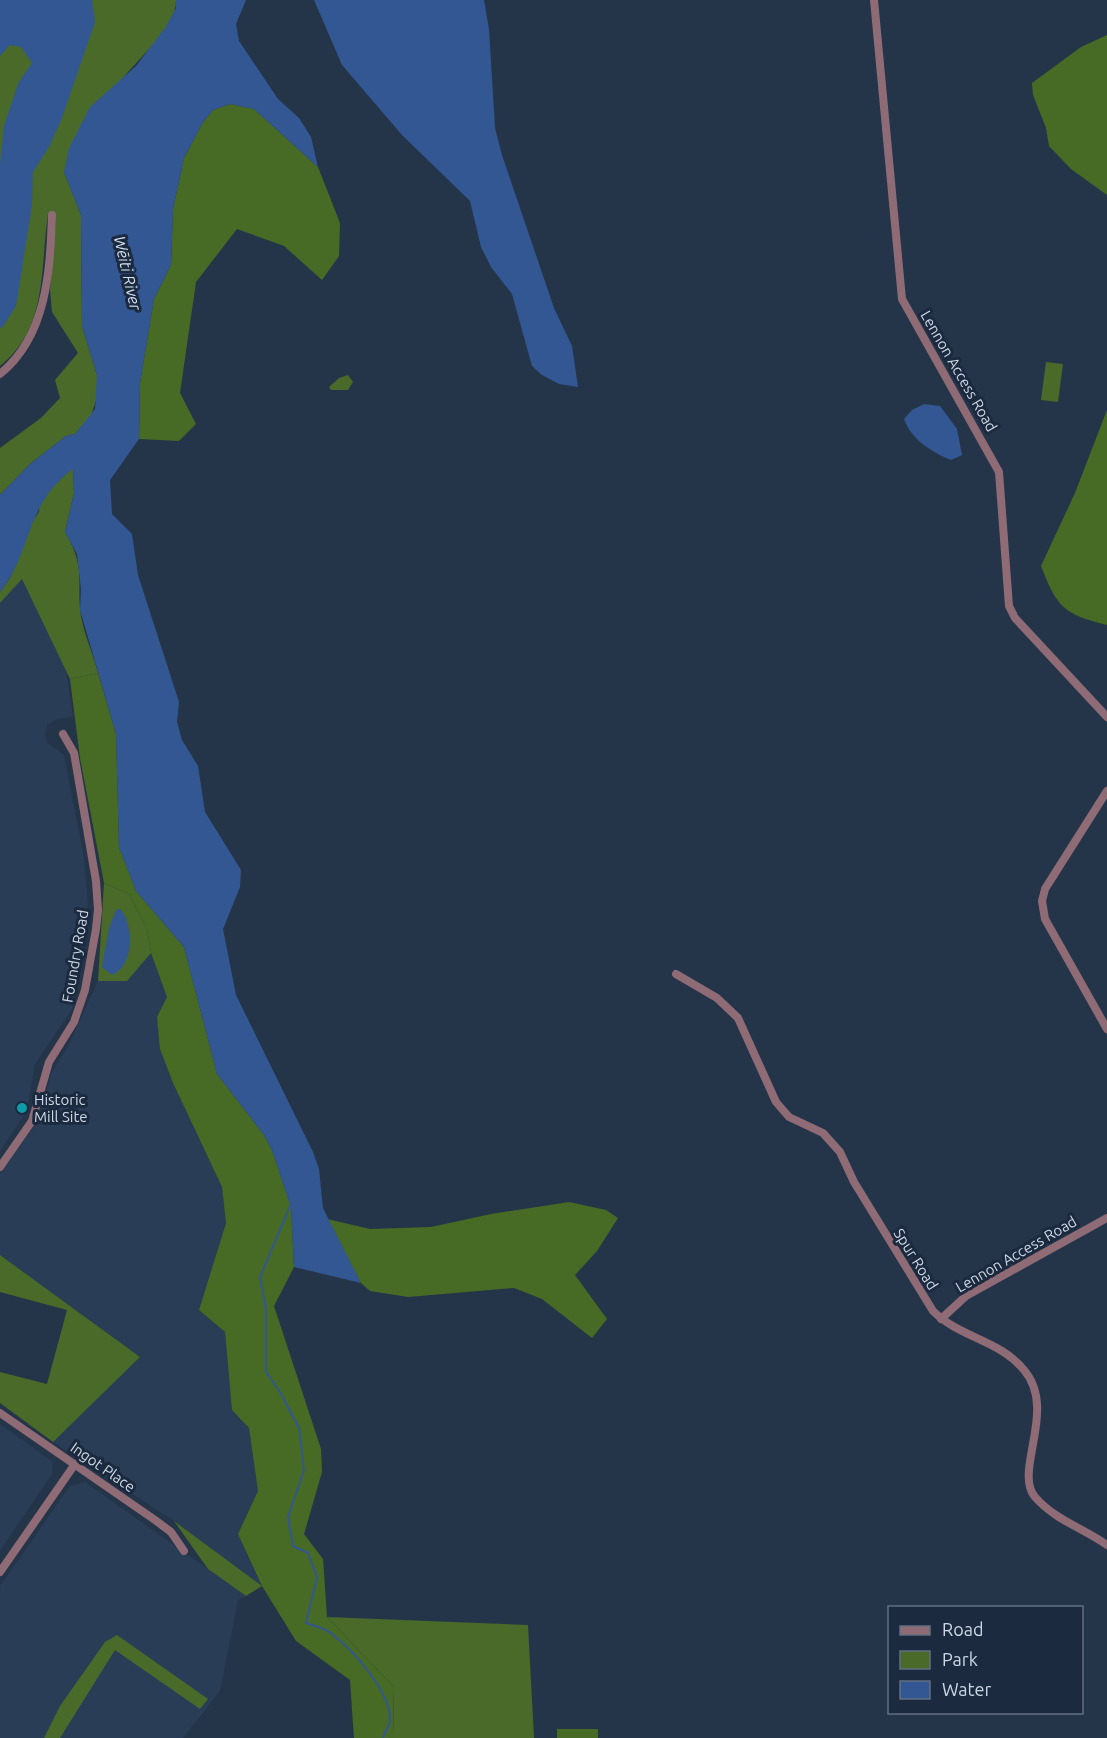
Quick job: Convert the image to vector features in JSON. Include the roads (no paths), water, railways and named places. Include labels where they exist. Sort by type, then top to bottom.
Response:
[{"type":"street","name":"Lennon Access Road","points":[[874,0],[902,299],[999,472],[1009,606],[1015,618],[1107,717]]},
{"type":"street","points":[[0,374],[24,346],[42,312],[52,215]]},
{"type":"street","name":"Foundry Road","points":[[0,1167],[32,1121],[49,1062],[77,1013],[96,929],[98,909],[94,870],[74,753],[63,734]]},
{"type":"street","points":[[1107,791],[1046,889],[1042,902],[1045,919],[1107,1029]]},
{"type":"street","name":"Spur Road","points":[[676,974],[717,998],[738,1018],[776,1102],[789,1117],[823,1133],[834,1144],[920,1292],[941,1319],[961,1332],[1000,1348],[1024,1370],[1036,1391],[1038,1403],[1028,1477],[1033,1495],[1065,1522],[1107,1545]]},
{"type":"street","name":"Lennon Access Road","points":[[941,1319],[966,1296],[1107,1218]]},
{"type":"street","name":"Ingot Place","points":[[0,1413],[168,1530],[184,1551]]},
{"type":"street","points":[[0,1572],[75,1464]]},
{"type":"water","points":[[0,0],[92,0],[95,22],[62,118],[49,147],[33,172],[32,205],[16,306],[2,328],[0,327],[0,164],[4,125],[19,82],[32,63],[21,47],[10,45],[0,56]]},
{"type":"water","name":"Wēiti River","points":[[176,0],[246,0],[236,24],[239,41],[278,99],[299,118],[311,137],[318,167],[254,109],[230,104],[213,110],[203,122],[184,158],[173,209],[171,265],[154,299],[140,383],[139,439],[110,480],[112,514],[132,534],[138,575],[179,702],[177,722],[182,740],[198,766],[205,812],[241,870],[240,887],[223,929],[236,995],[313,1152],[319,1169],[323,1208],[361,1283],[294,1267],[291,1207],[272,1150],[264,1135],[217,1074],[184,947],[136,891],[119,847],[116,734],[80,610],[81,589],[77,554],[65,532],[74,493],[73,469],[57,483],[37,513],[11,576],[0,592],[0,495],[30,464],[66,436],[75,434],[95,409],[97,375],[82,326],[81,215],[64,172],[69,148],[90,107],[136,66],[165,28],[176,8]]},
{"type":"water","points":[[314,0],[484,0],[489,29],[495,128],[554,308],[572,346],[578,387],[559,384],[542,375],[532,366],[512,294],[491,267],[481,247],[470,201],[402,135],[342,65]]},
{"type":"water","points":[[924,404],[940,406],[957,429],[962,455],[951,460],[944,457],[929,449],[911,433],[904,419],[912,410]]},
{"type":"water","points":[[120,909],[128,924],[130,944],[125,963],[112,975],[102,967],[109,928],[116,910]]},
{"type":"waterway","points":[[291,1204],[260,1277],[266,1309],[266,1372],[280,1392],[299,1428],[304,1470],[288,1517],[293,1546],[308,1553],[317,1577],[306,1623],[326,1630],[341,1641],[370,1673],[385,1698],[389,1710],[390,1721],[383,1738]]},
{"type":"place","name":"Historic Mill Site","points":[[22,1108]]}]
